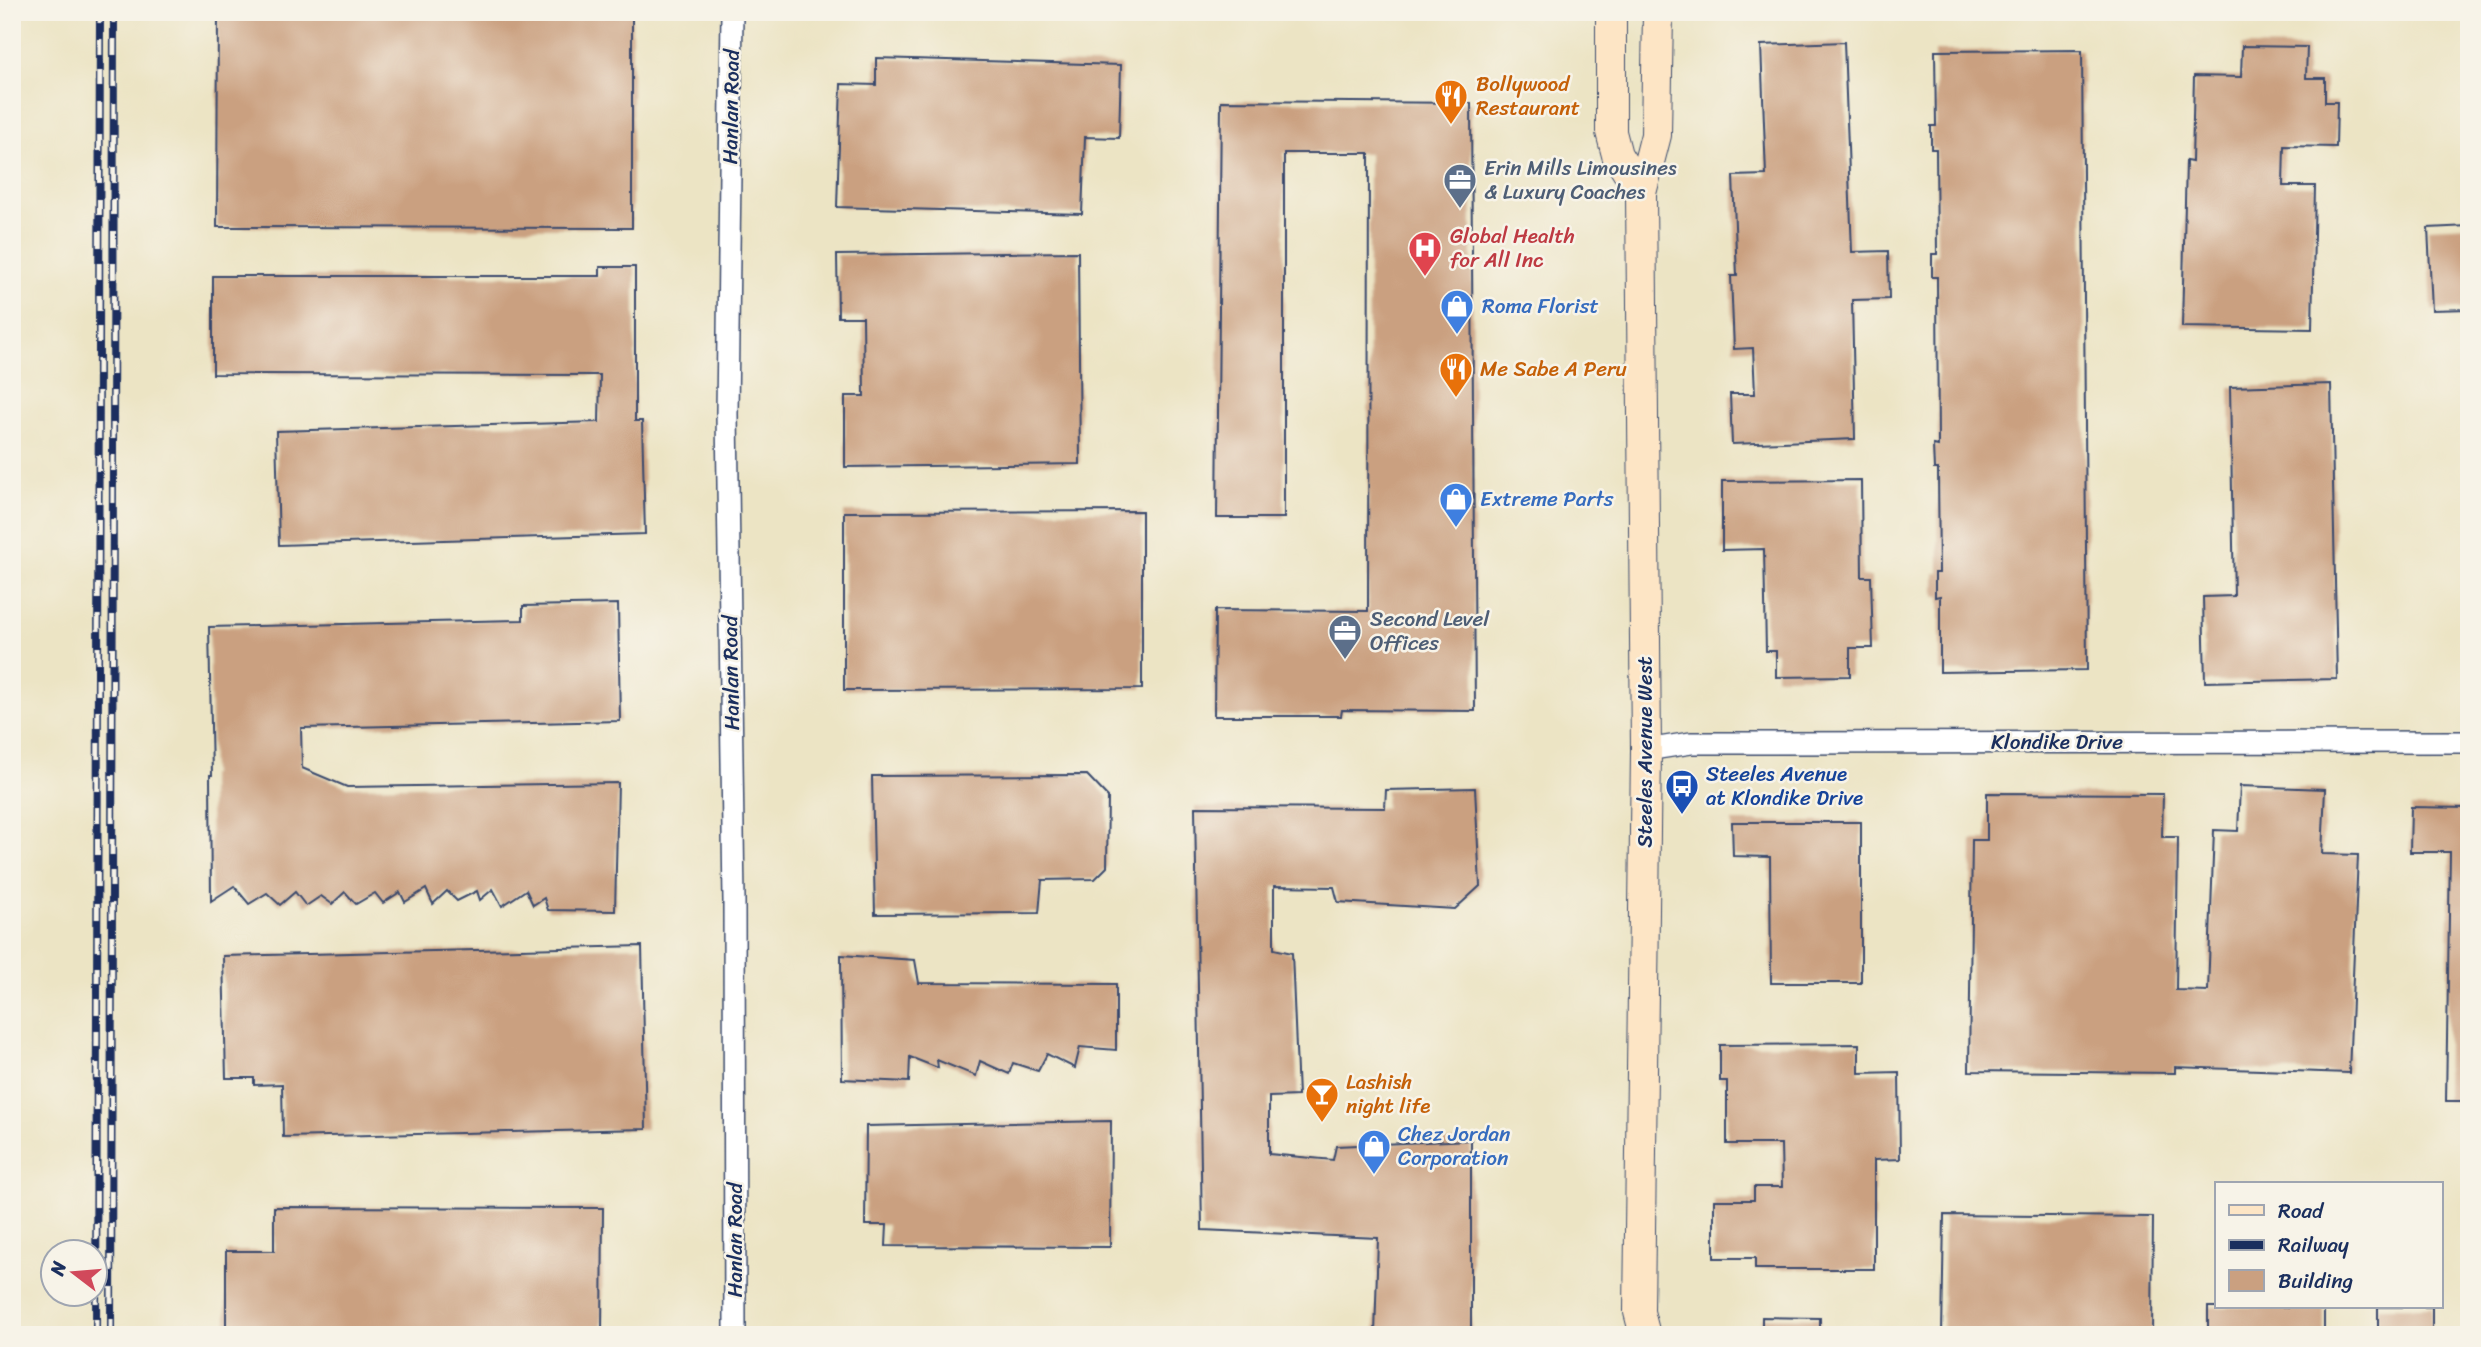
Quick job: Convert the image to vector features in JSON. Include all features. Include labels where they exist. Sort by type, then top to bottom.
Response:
[{"type":"main road","points":[[1611,12],[1611,132],[1617,155],[1641,193]]},
{"type":"main road","name":"Steeles Avenue West","points":[[1636,1327],[1646,750],[1641,193],[1657,135],[1658,12]]},
{"type":"street","name":"Hanlan Road","points":[[732,12],[727,414],[734,900],[735,1335]]},
{"type":"street","name":"Klondike Drive","points":[[1646,750],[1691,743],[2469,742]]},
{"type":"building","points":[[218,12],[632,12],[632,228],[217,227]]},
{"type":"building","points":[[1844,42],[1852,252],[1888,251],[1889,299],[1852,300],[1855,439],[1732,444],[1730,394],[1755,394],[1753,348],[1734,349],[1731,276],[1737,276],[1733,176],[1766,175],[1761,45]]},
{"type":"building","points":[[2242,46],[2307,47],[2306,78],[2325,78],[2325,102],[2337,102],[2336,147],[2284,146],[2283,186],[2315,186],[2312,329],[2182,327],[2186,161],[2192,162],[2194,76],[2241,77]]},
{"type":"building","points":[[2082,50],[2087,670],[1940,672],[1940,596],[1935,597],[1935,573],[1939,573],[1938,469],[1934,469],[1933,445],[1938,446],[1937,277],[1932,277],[1932,254],[1937,254],[1936,149],[1931,149],[1931,126],[1936,126],[1935,51]]},
{"type":"building","points":[[876,58],[1121,65],[1119,138],[1085,137],[1082,214],[837,207],[841,84],[876,85]]},
{"type":"building","points":[[1221,101],[1471,103],[1475,711],[1342,710],[1341,716],[1214,716],[1215,610],[1368,611],[1369,153],[1284,153],[1284,518],[1217,518]]},
{"type":"building","points":[[2469,226],[2469,309],[2432,310],[2428,228]]},
{"type":"building","points":[[1078,252],[1080,464],[845,467],[845,396],[864,396],[863,317],[838,317],[837,255]]},
{"type":"building","points":[[600,267],[635,267],[635,421],[642,421],[645,534],[279,545],[276,431],[599,422],[600,375],[213,374],[213,276],[600,276]]},
{"type":"building","points":[[2331,384],[2337,679],[2205,682],[2203,597],[2234,596],[2230,387]]},
{"type":"building","points":[[1861,480],[1862,577],[1871,577],[1873,648],[1850,648],[1850,676],[1776,677],[1776,651],[1766,651],[1764,549],[1722,550],[1722,481]]},
{"type":"building","points":[[1142,511],[1142,689],[844,690],[844,512]]},
{"type":"building","points":[[618,604],[620,721],[301,728],[302,768],[347,787],[618,783],[615,911],[548,910],[544,898],[533,905],[526,890],[502,906],[493,889],[480,900],[477,891],[457,901],[447,891],[433,904],[426,889],[405,902],[400,892],[383,903],[375,893],[356,904],[345,892],[332,904],[321,896],[306,906],[295,892],[280,905],[267,893],[249,904],[234,886],[211,901],[209,627],[523,620],[523,606]]},
{"type":"building","points":[[1087,775],[1108,797],[1107,867],[1095,879],[1042,880],[1039,913],[875,914],[872,776]]},
{"type":"building","points":[[2240,786],[2325,789],[2322,854],[2358,855],[2349,1073],[2175,1067],[2175,1073],[1969,1071],[1972,840],[1987,840],[1987,793],[2163,794],[2162,837],[2178,837],[2176,990],[2208,991],[2214,830],[2238,831]]},
{"type":"building","points":[[1475,788],[1480,886],[1455,909],[1338,902],[1334,887],[1274,886],[1274,949],[1292,953],[1298,1096],[1269,1097],[1269,1154],[1333,1160],[1336,1146],[1471,1140],[1471,1335],[1375,1335],[1378,1238],[1202,1230],[1195,807],[1385,808],[1386,790]]},
{"type":"building","points":[[2411,807],[2469,808],[2469,1101],[2446,1101],[2450,852],[2410,852]]},
{"type":"building","points":[[1732,822],[1861,822],[1861,983],[1771,983],[1770,857],[1733,856]]},
{"type":"building","points":[[642,946],[646,1129],[283,1137],[282,1084],[254,1085],[254,1078],[226,1078],[223,956]]},
{"type":"building","points":[[841,955],[915,960],[919,983],[1116,984],[1116,1050],[1080,1047],[1075,1068],[1047,1054],[1038,1071],[1013,1063],[1009,1074],[980,1061],[976,1076],[937,1060],[938,1068],[910,1057],[909,1082],[842,1079]]},
{"type":"building","points":[[1859,1044],[1859,1073],[1899,1072],[1900,1159],[1874,1160],[1874,1269],[1755,1269],[1755,1258],[1714,1258],[1714,1200],[1754,1200],[1754,1187],[1782,1187],[1781,1144],[1727,1144],[1727,1081],[1720,1081],[1720,1045]]},
{"type":"building","points":[[1111,1121],[1110,1247],[886,1246],[887,1225],[865,1225],[866,1126]]},
{"type":"building","points":[[274,1207],[603,1208],[602,1335],[226,1335],[226,1251],[274,1251]]},
{"type":"building","points":[[1944,1215],[2153,1217],[2152,1335],[1942,1335]]},
{"type":"building","points":[[2208,1307],[2324,1308],[2324,1335],[2208,1335]]},
{"type":"building","points":[[2378,1308],[2432,1308],[2432,1335],[2378,1335]]},
{"type":"building","points":[[1762,1317],[1820,1318],[1820,1335],[1762,1335]]},
{"type":"railway","points":[[96,1335],[100,12]]},
{"type":"railway","points":[[111,1335],[114,12]]},
{"type":"place","name":"Bollywood Restaurant","points":[[1451,126]]},
{"type":"place","name":"Erin Mills Limousines & Luxury Coaches","points":[[1460,210]]},
{"type":"place","name":"Global Health for All Inc","points":[[1425,278]]},
{"type":"place","name":"Roma Florist","points":[[1457,336]]},
{"type":"place","name":"Me Sabe A Peru","points":[[1456,399]]},
{"type":"place","name":"Extreme Parts","points":[[1456,529]]},
{"type":"place","name":"Second Level Offices","points":[[1345,661]]},
{"type":"place","name":"Steeles Avenue at Klondike Drive","points":[[1682,816]]},
{"type":"place","name":"Lashish night life","points":[[1322,1124]]},
{"type":"place","name":"Chez Jordan Corporation","points":[[1374,1176]]}]
